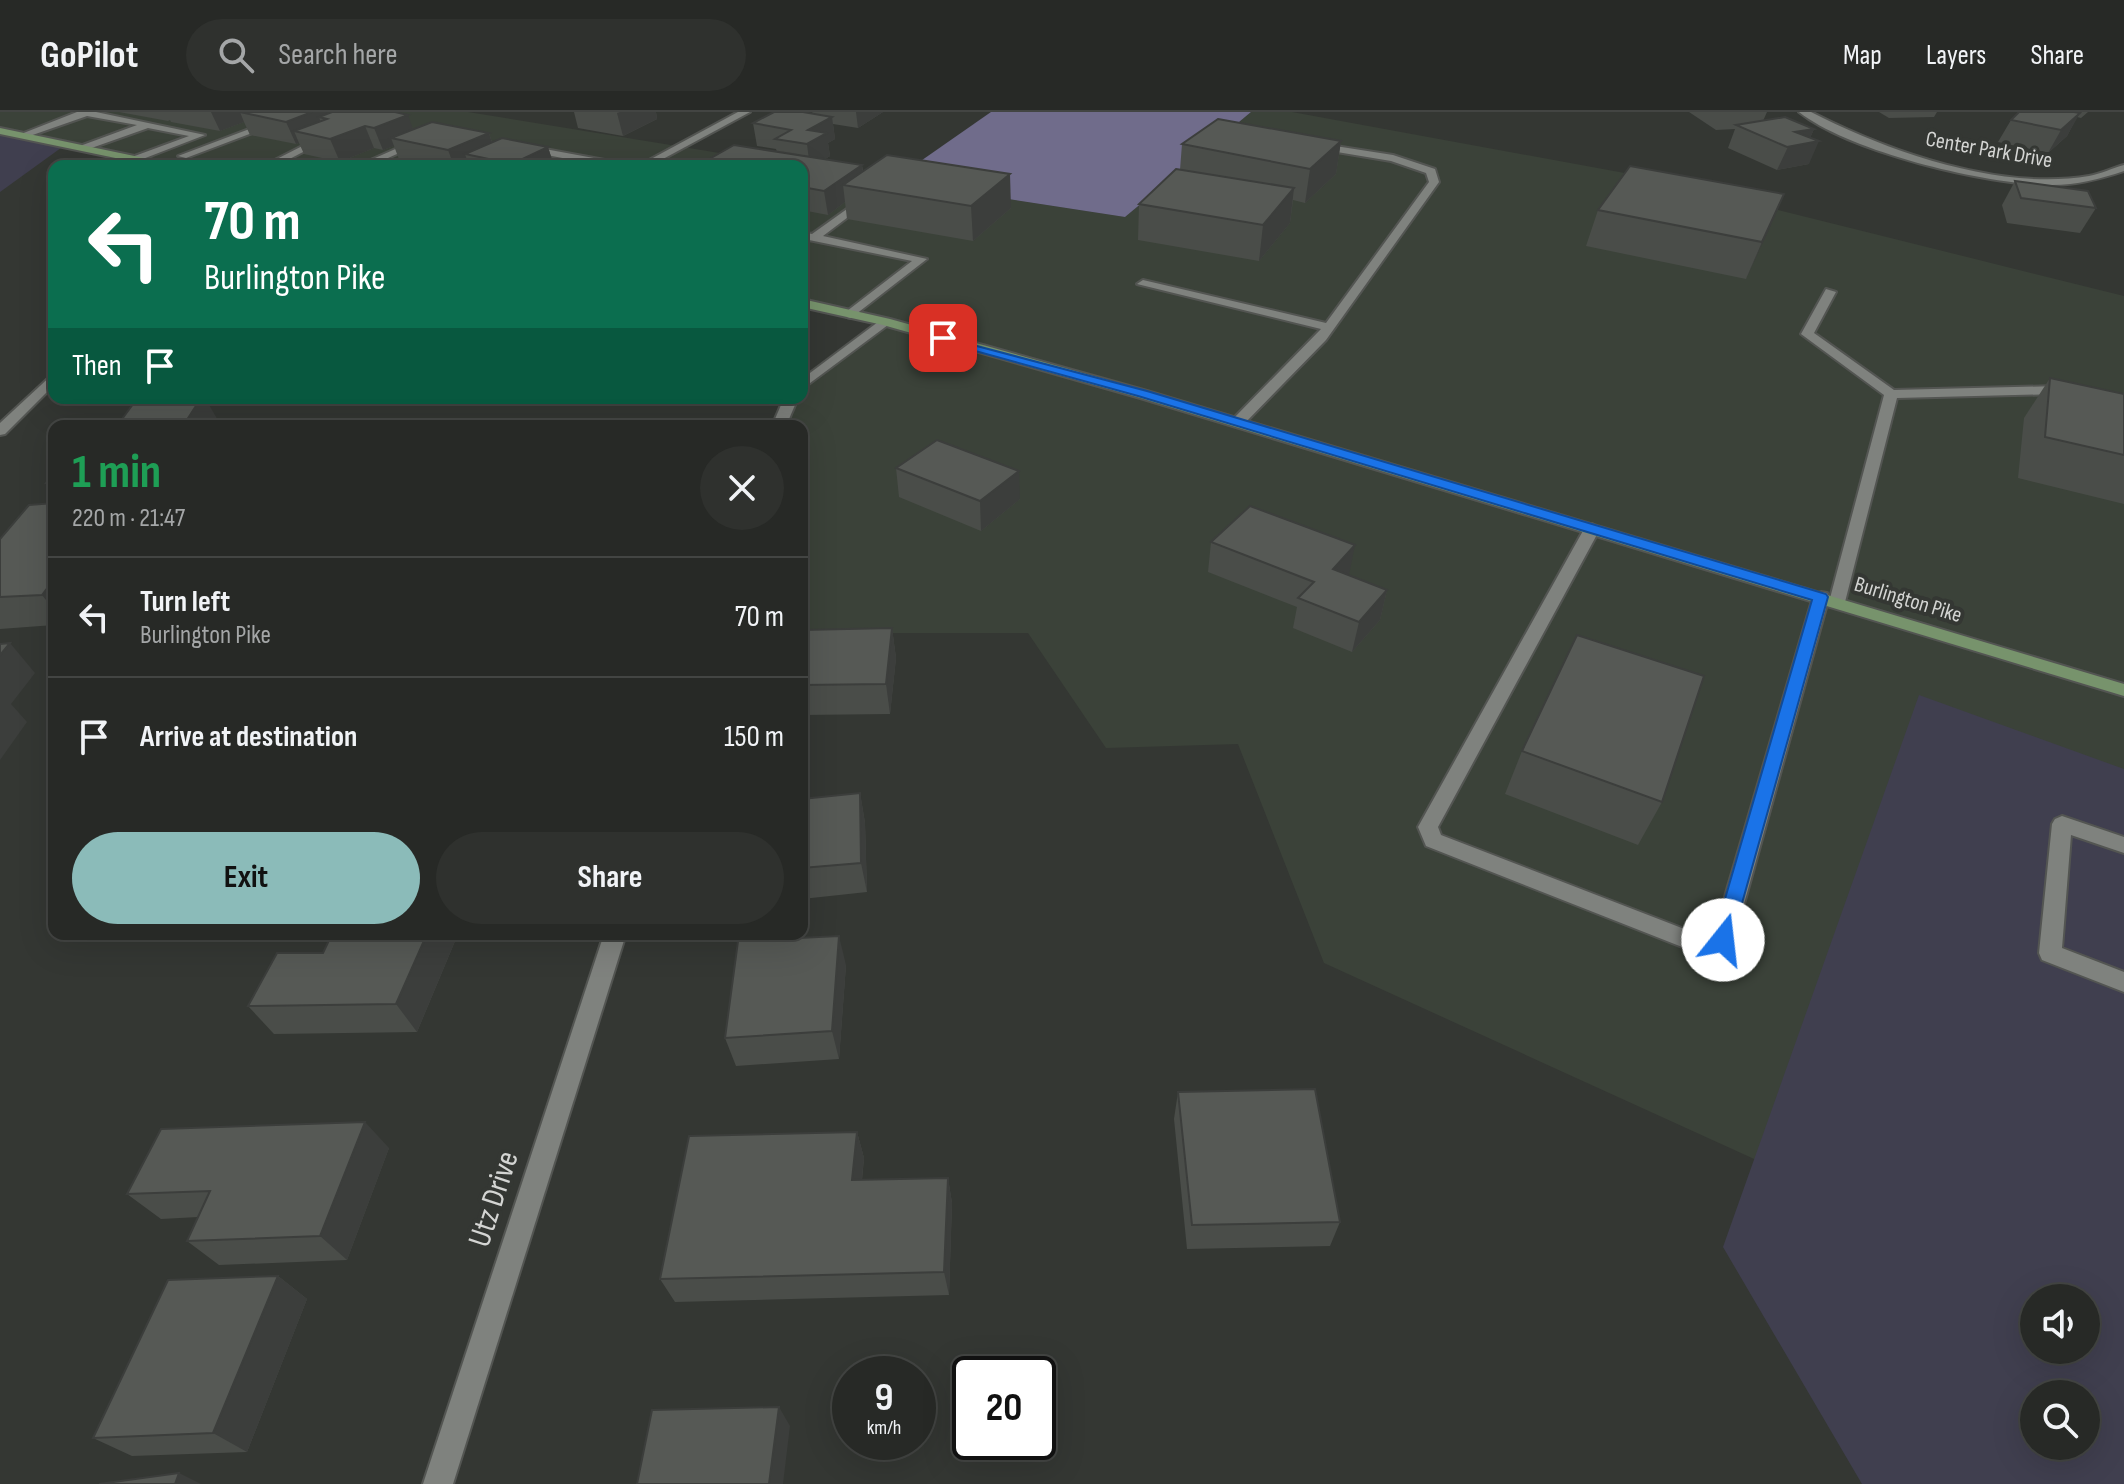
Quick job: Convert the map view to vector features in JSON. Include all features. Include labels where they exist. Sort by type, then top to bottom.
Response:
[{"type":"main road","points":[[0,131],[140,160]]},
{"type":"main road","name":"Burlington Pike","points":[[808,304],[886,322],[1238,422],[2124,690]]},
{"type":"street","points":[[21,136],[84,112],[200,135],[135,159]]},
{"type":"street","points":[[177,160],[303,112]]},
{"type":"street","points":[[654,160],[745,112]]},
{"type":"street","name":"Center Park Drive","points":[[1804,112],[1838,130],[1891,150],[2001,177],[2084,182],[2108,177],[2124,168]]},
{"type":"street","points":[[83,148],[148,125]]},
{"type":"street","points":[[279,160],[343,131]]},
{"type":"street","points":[[376,160],[428,138]]},
{"type":"street","points":[[1238,422],[1329,327],[1434,182],[1431,171],[1413,163],[1302,144]]},
{"type":"street","points":[[516,146],[590,160]]},
{"type":"street","points":[[808,236],[874,193]]},
{"type":"street","points":[[808,236],[921,259],[851,314]]},
{"type":"street","points":[[1143,284],[1329,327]]},
{"type":"street","points":[[1830,292],[1807,334],[1891,394],[2058,390]]},
{"type":"street","points":[[808,380],[886,322]]},
{"type":"street","points":[[0,431],[48,383]]},
{"type":"street","points":[[1592,529],[1428,827],[1433,840],[1705,947],[1723,940],[1891,394]]},
{"type":"street","points":[[2124,845],[2062,824],[2050,953],[2124,982]]},
{"type":"street","name":"Utz Drive","points":[[438,1484],[613,940]]},
{"type":"shaded area","points":[[0,112],[468,112],[762,160],[139,160],[0,131]]},
{"type":"shaded area","points":[[991,112],[1251,112],[1125,217],[892,181]]},
{"type":"shaded area","points":[[1251,112],[1292,112],[1641,176],[2124,296],[2124,1328],[2100,1309],[2100,1284],[2028,1284],[1324,963],[1238,744],[1106,748],[1028,633],[808,633],[808,420],[784,420],[790,404],[808,404],[808,382],[885,323],[808,304],[808,168],[1125,217]]},
{"type":"shaded area","points":[[0,131],[65,145],[0,192]]},
{"type":"shaded area","points":[[1919,695],[2124,769],[2124,1484],[1862,1484],[1723,1247]]},
{"type":"building","points":[[240,112],[312,112],[286,122]]},
{"type":"building","points":[[332,112],[395,112],[408,115],[374,128],[365,126],[330,139],[294,131],[327,119],[319,117]]},
{"type":"building","points":[[774,112],[803,112],[832,117],[808,130],[827,133],[807,144],[775,139],[791,130],[753,123]]},
{"type":"building","points":[[2019,112],[2080,113],[2061,130],[2011,120]]},
{"type":"building","points":[[1785,117],[1814,129],[1795,132],[1819,141],[1787,147],[1736,125]]},
{"type":"building","points":[[1218,119],[1341,141],[1310,169],[1182,144]]},
{"type":"building","points":[[432,122],[489,133],[448,150],[391,138]]},
{"type":"building","points":[[502,138],[548,147],[520,160],[493,160],[465,154]]},
{"type":"building","points":[[734,145],[862,165],[824,191],[808,188],[808,160],[708,160]]},
{"type":"building","points":[[887,155],[1010,174],[971,206],[843,185]]},
{"type":"building","points":[[1630,166],[1784,194],[1762,242],[1598,210]]},
{"type":"building","points":[[1176,169],[1294,188],[1263,225],[1139,204]]},
{"type":"building","points":[[2015,181],[2088,191],[2096,208],[2021,198]]},
{"type":"building","points":[[2050,378],[2124,394],[2124,455],[2045,437]]},
{"type":"building","points":[[133,404],[197,404],[187,420],[121,420]]},
{"type":"building","points":[[937,440],[1019,471],[980,501],[896,468]]},
{"type":"building","points":[[48,503],[48,587],[42,595],[0,597],[0,539],[29,505]]},
{"type":"building","points":[[1250,506],[1355,545],[1333,569],[1387,590],[1359,622],[1298,598],[1314,582],[1211,542]]},
{"type":"building","points":[[892,628],[886,684],[808,685],[808,630]]},
{"type":"building","points":[[1577,635],[1704,676],[1662,802],[1522,751]]},
{"type":"building","points":[[10,643],[0,655],[0,644]]},
{"type":"building","points":[[860,793],[861,863],[808,867],[808,798]]},
{"type":"building","points":[[839,936],[832,1031],[725,1038],[738,941],[808,940],[808,938]]},
{"type":"building","points":[[329,940],[424,940],[396,1004],[248,1006],[277,953],[323,953]]},
{"type":"building","points":[[1315,1089],[1340,1222],[1192,1225],[1178,1092]]},
{"type":"building","points":[[365,1122],[320,1236],[187,1241],[210,1191],[127,1194],[161,1129]]},
{"type":"building","points":[[857,1132],[852,1180],[948,1178],[944,1272],[660,1279],[689,1136]]},
{"type":"building","points":[[278,1276],[213,1433],[93,1438],[168,1280]]},
{"type":"building","points":[[779,1407],[769,1484],[637,1484],[652,1410]]},
{"type":"building","points":[[179,1473],[175,1484],[99,1484]]},
{"type":"route","points":[[943,338],[1142,394],[1821,597],[1723,940]]}]
